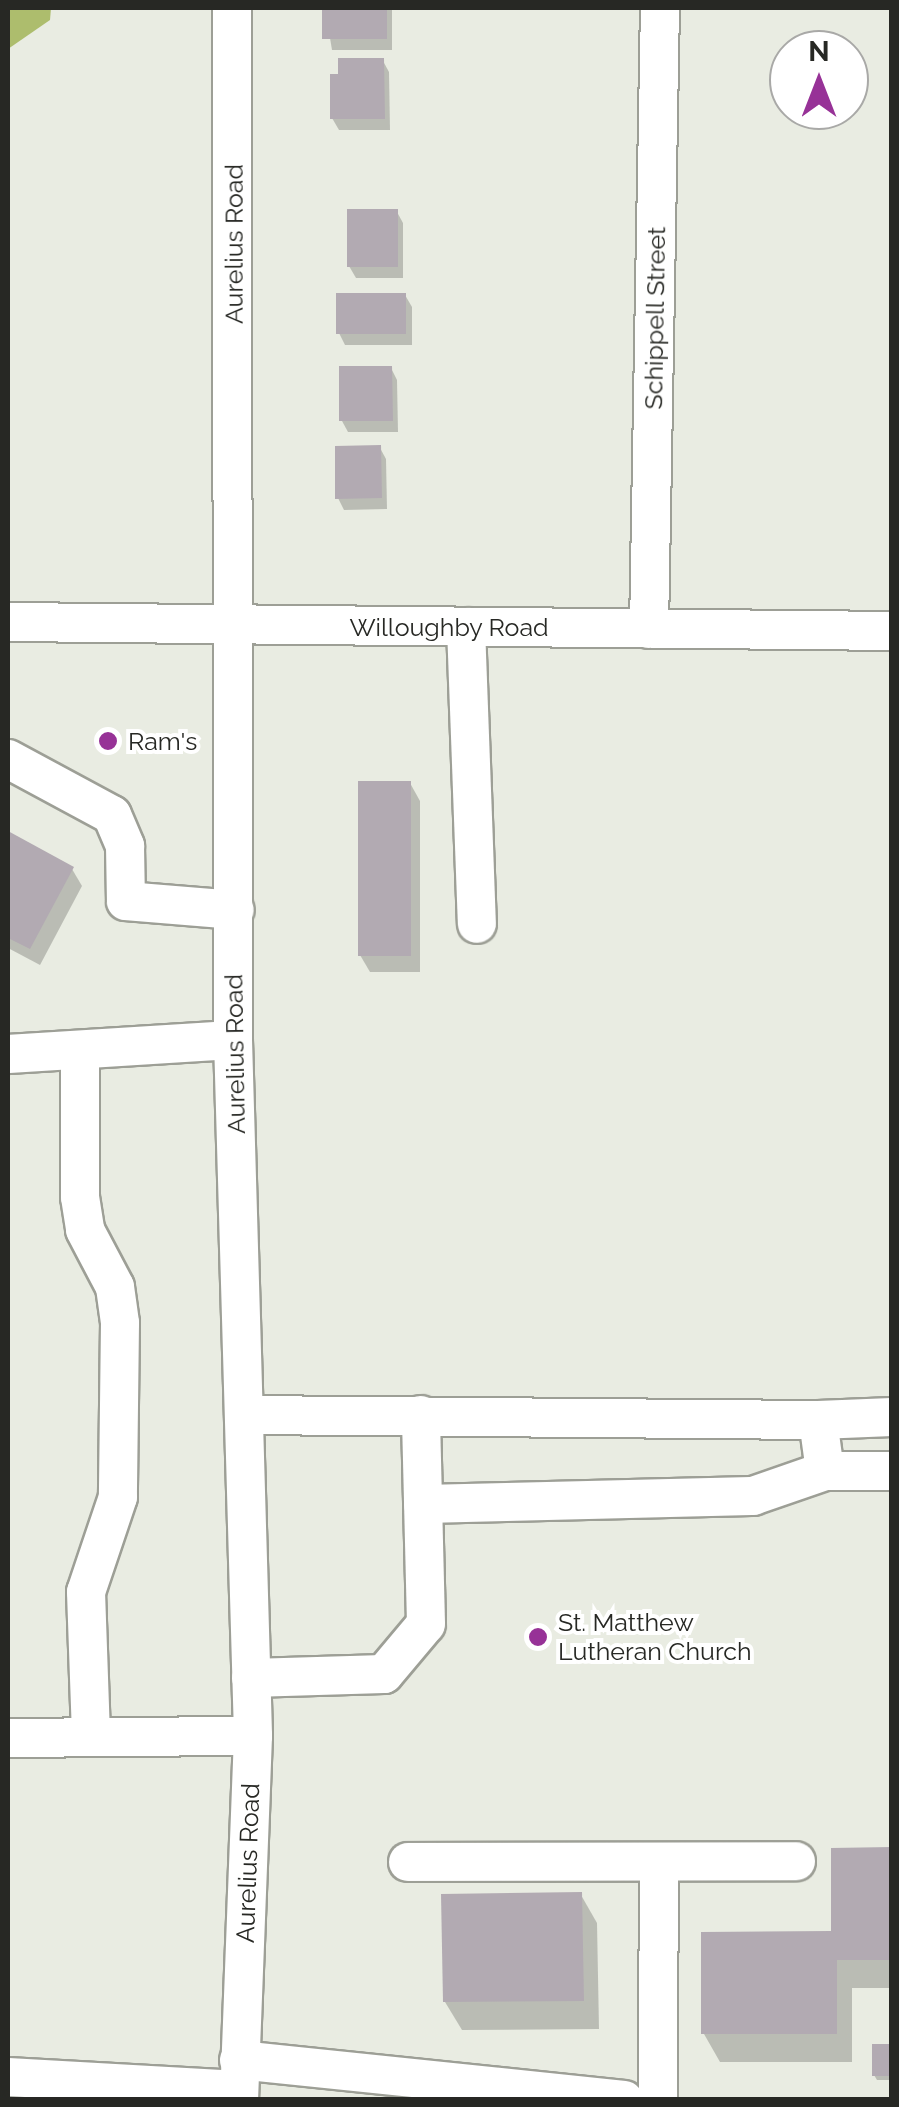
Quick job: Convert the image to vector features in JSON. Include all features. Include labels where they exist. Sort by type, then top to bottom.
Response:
[{"type":"street","name":"Aurelius Road","points":[[232,8],[237,625],[234,1040],[253,1736],[239,2083]]},
{"type":"street","name":"Schippell Street","points":[[649,629],[660,8]]},
{"type":"street","name":"Willoughby Road","points":[[8,622],[892,631]]},
{"type":"street","points":[[466,627],[476,924]]},
{"type":"street","points":[[8,759],[112,815],[125,846],[126,901],[235,910]]},
{"type":"street","points":[[8,1054],[80,1054],[234,1040]]},
{"type":"street","points":[[80,1054],[80,1197],[86,1230],[115,1287],[120,1323],[118,1497],[86,1592],[90,1737]]},
{"type":"street","points":[[244,1415],[892,1418]]},
{"type":"street","points":[[252,1678],[384,1674],[426,1624],[421,1415]]},
{"type":"street","points":[[818,1420],[825,1471]]},
{"type":"street","points":[[423,1504],[704,1502],[754,1496],[825,1471],[892,1471]]},
{"type":"street","points":[[8,1738],[253,1736]]},
{"type":"street","points":[[408,1862],[796,1862]]},
{"type":"street","points":[[658,2100],[659,1863]]},
{"type":"street","points":[[8,2078],[239,2083],[624,2100]]},
{"type":"green space","points":[[8,8],[51,8],[50,20],[8,49]]},
{"type":"building","points":[[322,8],[387,8],[387,39],[322,39]]},
{"type":"building","points":[[338,58],[384,58],[385,119],[330,119],[330,74],[338,74]]},
{"type":"building","points":[[347,209],[398,209],[398,267],[347,267]]},
{"type":"building","points":[[336,293],[406,293],[406,334],[336,334]]},
{"type":"building","points":[[339,366],[392,366],[393,421],[339,421]]},
{"type":"building","points":[[381,445],[382,498],[335,499],[335,446]]},
{"type":"building","points":[[358,781],[411,781],[411,956],[358,956]]},
{"type":"building","points":[[8,831],[74,867],[30,949],[8,938]]},
{"type":"building","points":[[892,1847],[892,1960],[837,1960],[837,2034],[701,2034],[701,1932],[831,1931],[831,1848]]},
{"type":"building","points":[[582,1892],[584,2001],[443,2002],[441,1894]]},
{"type":"building","points":[[872,2044],[892,2044],[892,2076],[872,2076]]},
{"type":"place","name":"Ram's","points":[[108,741]]},
{"type":"place","name":"St. Matthew Lutheran Church","points":[[538,1637]]}]
